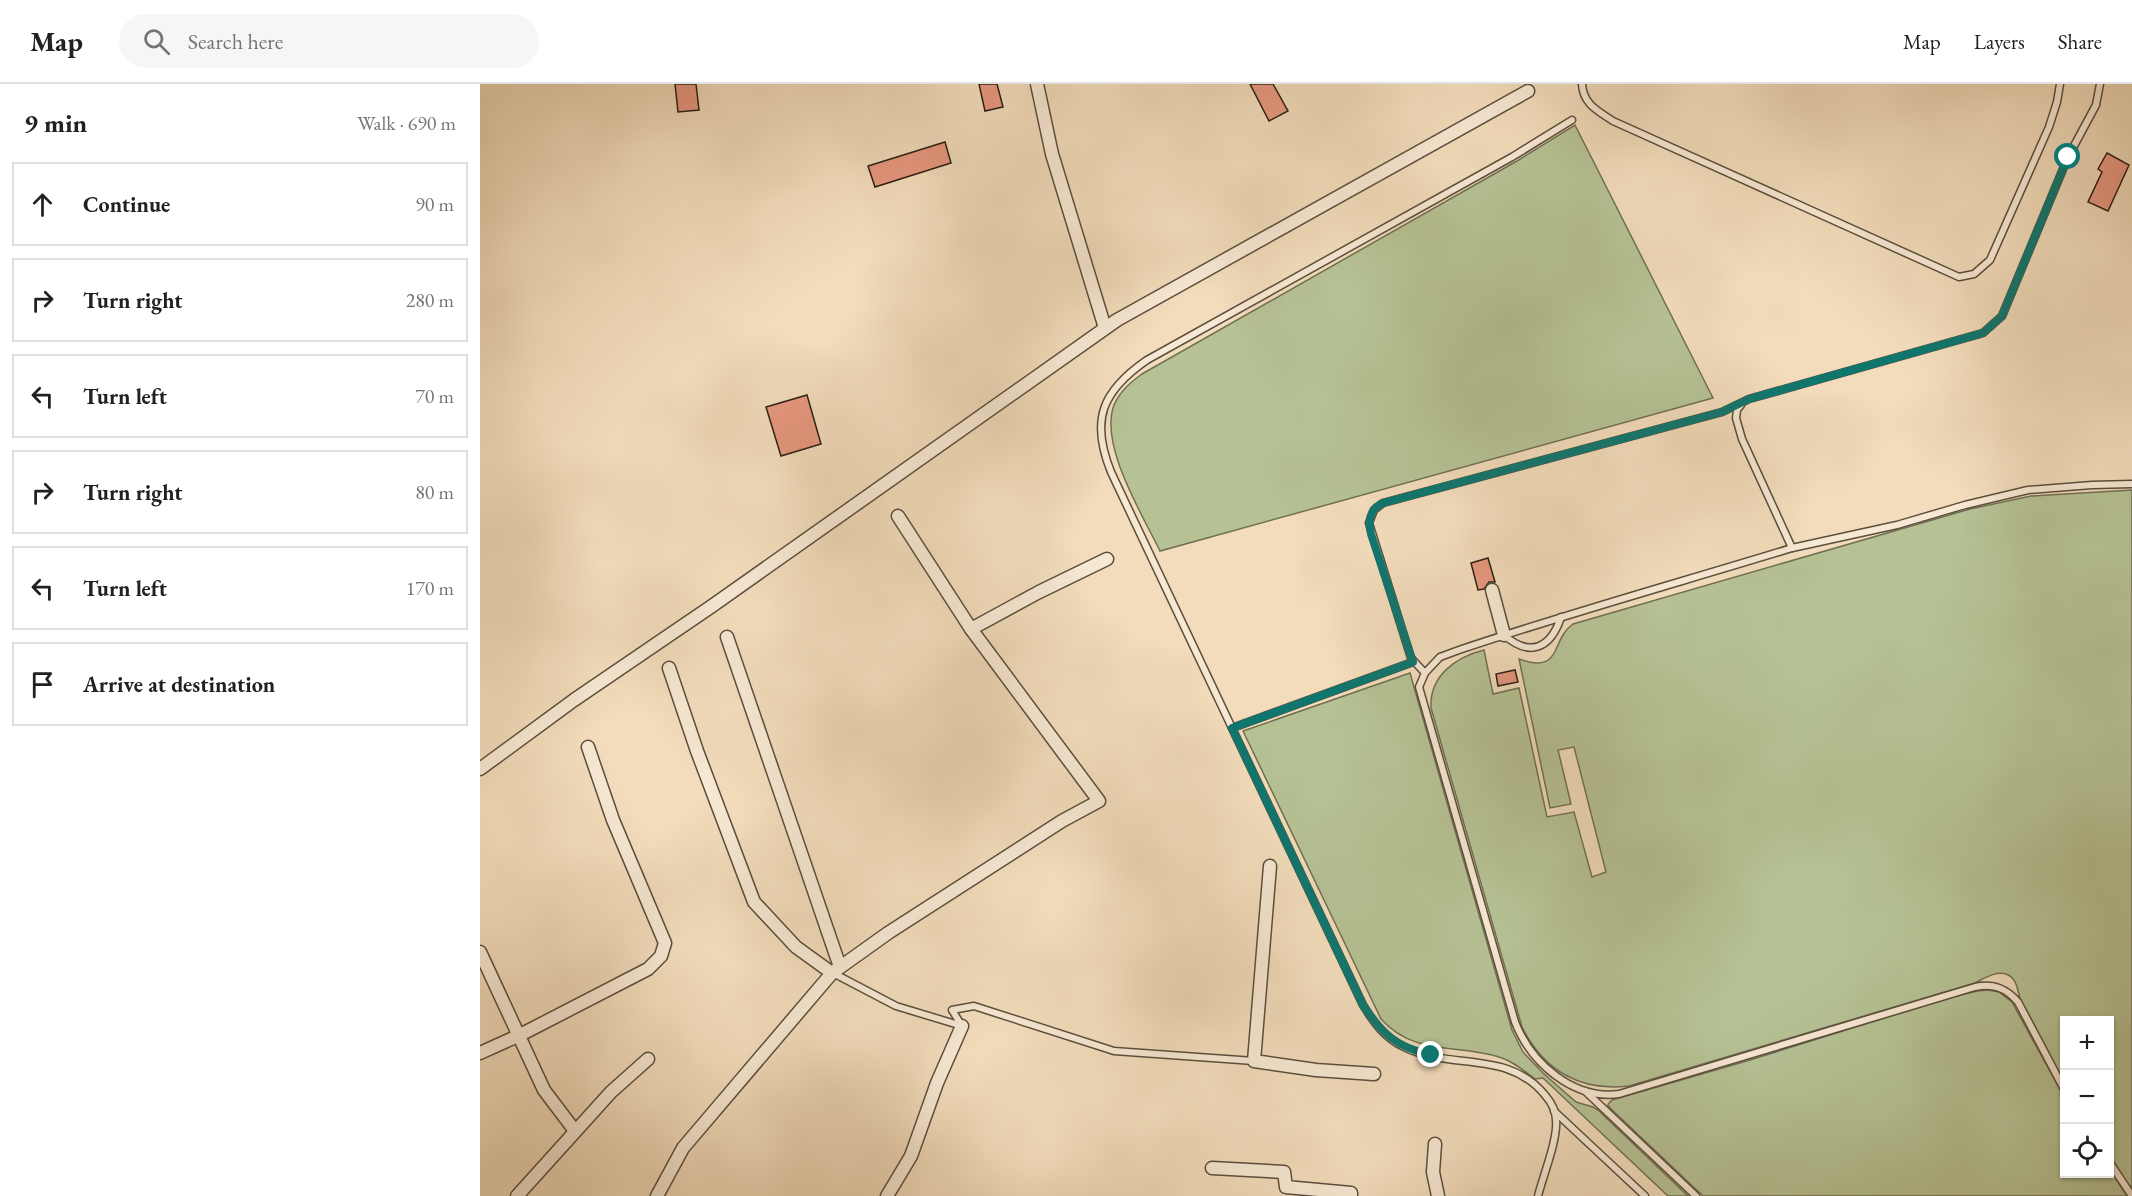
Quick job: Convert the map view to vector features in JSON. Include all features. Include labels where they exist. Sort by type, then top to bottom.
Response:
[{"type":"street","points":[[1037,84],[1052,154],[1105,328]]},
{"type":"street","points":[[480,769],[574,700],[712,606],[1105,328],[1528,91]]},
{"type":"street","points":[[657,1196],[683,1148],[836,970],[888,933],[1062,821],[1099,801],[971,629],[898,516]]},
{"type":"street","points":[[971,629],[1038,592],[1107,559]]},
{"type":"street","points":[[1492,590],[1504,635]]},
{"type":"street","points":[[727,637],[836,970]]},
{"type":"street","points":[[669,668],[701,762],[754,902],[796,947],[836,970]]},
{"type":"street","points":[[480,1053],[648,969],[662,956],[665,943],[614,820],[588,747]]},
{"type":"street","points":[[1270,866],[1254,1061],[1316,1070],[1374,1074]]},
{"type":"street","points":[[480,952],[544,1090],[575,1131]]},
{"type":"street","points":[[887,1196],[911,1156],[937,1083],[962,1026]]},
{"type":"street","points":[[517,1196],[611,1092],[648,1059]]},
{"type":"street","points":[[1435,1144],[1433,1172],[1438,1196]]},
{"type":"street","points":[[1212,1168],[1284,1172],[1286,1187],[1351,1193],[1351,1196]]},
{"type":"lane","points":[[1582,84],[1584,96],[1591,106],[1613,120],[1959,277],[1974,274],[1990,260],[2049,127],[2060,84]]},
{"type":"lane","points":[[1425,673],[1413,662],[1370,529],[1370,517],[1377,505],[1722,412],[1743,402],[1975,337],[1991,328],[2002,316],[2068,157],[2093,113],[2099,96],[2100,84]]},
{"type":"lane","points":[[1572,120],[1512,157],[1147,360],[1121,380],[1110,392],[1100,422],[1103,453],[1363,1005],[1376,1025],[1397,1043],[1417,1052],[1486,1063],[1516,1071],[1541,1090],[1554,1110],[1645,1196]]},
{"type":"lane","points":[[1743,402],[1736,415],[1742,439],[1792,548]]},
{"type":"lane","points":[[2060,1081],[2018,1002],[2006,991],[1992,985],[1975,987],[1628,1092],[1607,1095],[1585,1090],[1564,1081],[1541,1062],[1523,1041],[1515,1022],[1419,687],[1425,673],[1440,657],[1561,617],[1792,548],[1897,525],[2028,490],[2132,484]]},
{"type":"lane","points":[[1504,635],[1530,649],[1540,647],[1553,634],[1561,617]]},
{"type":"lane","points":[[1232,728],[1413,662]]},
{"type":"lane","points":[[836,970],[896,1006],[962,1026]]},
{"type":"lane","points":[[962,1026],[952,1010],[974,1006],[1114,1051],[1254,1061]]},
{"type":"lane","points":[[1585,1090],[1696,1196]]},
{"type":"lane","points":[[1538,1196],[1556,1127],[1554,1110]]},
{"type":"lane","points":[[2114,1170],[2132,1196]]},
{"type":"green space","points":[[1575,125],[1713,398],[1160,551],[1125,479],[1112,439],[1111,421],[1114,405],[1126,387],[1142,374],[1517,161]]},
{"type":"green space","points":[[2132,490],[2132,1190],[2114,1163],[2114,1016],[2060,1016],[2060,1075],[2030,1019],[2014,981],[2010,976],[2002,973],[1629,1086],[1595,1086],[1580,1082],[1553,1067],[1541,1056],[1522,1027],[1431,708],[1434,686],[1440,677],[1454,663],[1484,650],[1493,694],[1519,688],[1547,817],[1574,812],[1592,877],[1606,872],[1574,747],[1558,750],[1571,804],[1550,808],[1519,659],[1543,663],[1554,654],[1561,638],[1573,624],[1970,509],[2031,496]]},
{"type":"green space","points":[[1410,673],[1512,1030],[1523,1052],[1576,1102],[1598,1110],[1688,1196],[1668,1196],[1543,1078],[1535,1079],[1514,1064],[1499,1057],[1437,1047],[1407,1039],[1381,1019],[1243,731]]},
{"type":"green space","points":[[1977,991],[1999,992],[2012,1002],[2060,1090],[2060,1178],[2114,1178],[2114,1176],[2127,1196],[1703,1196],[1608,1106],[1612,1100]]},
{"type":"building","points":[[675,84],[696,84],[699,110],[678,112]]},
{"type":"building","points":[[979,84],[997,84],[1003,107],[985,111]]},
{"type":"building","points":[[1250,84],[1273,84],[1288,111],[1269,121]]},
{"type":"building","points":[[945,142],[951,163],[875,187],[868,166]]},
{"type":"building","points":[[2107,153],[2129,165],[2108,211],[2088,202],[2102,172],[2098,169]]},
{"type":"building","points":[[807,395],[821,444],[781,456],[766,407]]},
{"type":"building","points":[[1488,558],[1495,582],[1489,582],[1484,589],[1478,590],[1471,563]]},
{"type":"building","points":[[1515,670],[1518,682],[1498,686],[1496,674]]},
{"type":"route","points":[[1431,1055],[1406,1048],[1388,1037],[1376,1025],[1363,1005],[1232,728],[1413,662],[1371,534],[1370,517],[1377,505],[1631,438],[1722,412],[1749,399],[1983,333],[2002,316],[2068,157]]}]
